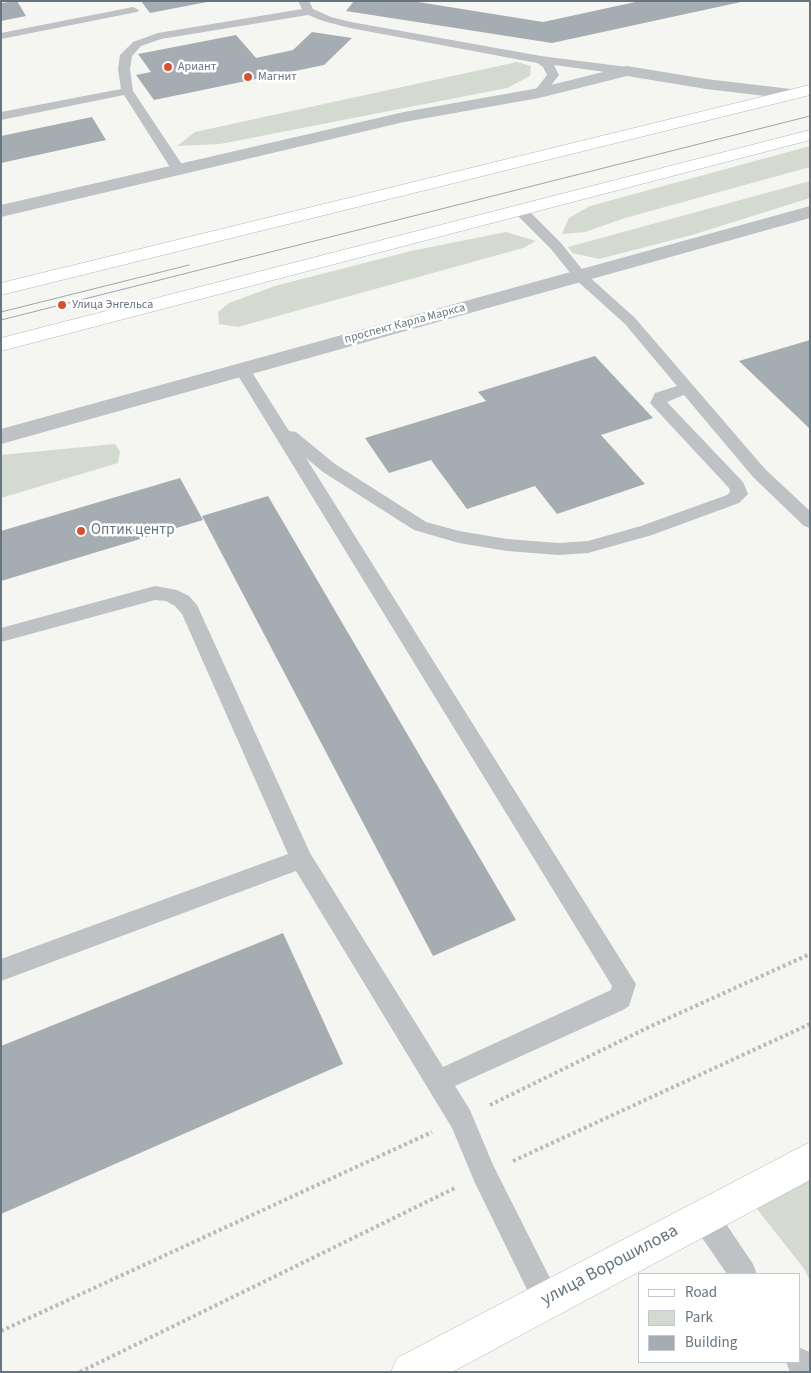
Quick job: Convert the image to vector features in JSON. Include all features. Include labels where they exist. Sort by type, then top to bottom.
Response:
[{"type":"main road","points":[[1,289],[810,90]]},
{"type":"main road","points":[[1,345],[810,135]]},
{"type":"main road","name":"улица Ворошилова","points":[[411,1372],[810,1160]]},
{"type":"street","points":[[1,211],[404,117],[539,92],[627,71],[706,84],[791,94]]},
{"type":"street","name":"проспект Карла Маркса","points":[[1,437],[810,212]]},
{"type":"lane","points":[[1,36],[136,14],[124,1]]},
{"type":"lane","points":[[178,169],[128,91],[124,69],[126,55],[137,44],[155,33],[306,6],[327,19],[350,25],[541,60],[627,71]]},
{"type":"lane","points":[[539,92],[553,75],[548,65],[541,60]]},
{"type":"lane","points":[[1,116],[128,91]]},
{"type":"lane","points":[[520,210],[556,246],[580,276],[630,321],[758,473],[810,522]]},
{"type":"lane","points":[[242,369],[624,984],[620,998],[614,1002],[439,1081]]},
{"type":"lane","points":[[276,423],[328,468],[420,526],[459,538],[507,545],[559,549],[588,546],[646,530],[737,497],[739,490],[737,486],[658,403],[661,397],[687,388]]},
{"type":"lane","points":[[1,635],[156,593],[170,595],[182,601],[190,610],[301,859],[461,1119],[484,1174],[547,1300]]},
{"type":"lane","points":[[1,970],[301,859]]},
{"type":"lane","points":[[704,1216],[741,1273]]},
{"type":"path","points":[[1,1331],[461,1119],[649,1027],[810,954]]},
{"type":"path","points":[[80,1372],[484,1174],[810,1024]]},
{"type":"green space","points":[[517,62],[531,66],[530,76],[507,88],[220,144],[177,146],[195,132]]},
{"type":"green space","points":[[810,146],[810,167],[625,218],[585,232],[562,234],[569,218],[590,206]]},
{"type":"green space","points":[[810,181],[810,198],[692,235],[599,259],[572,253],[568,247]]},
{"type":"green space","points":[[506,232],[536,241],[523,248],[238,327],[219,324],[218,312],[229,303],[275,286],[411,251]]},
{"type":"green space","points":[[115,444],[120,451],[118,463],[1,498],[1,455]]},
{"type":"green space","points":[[810,1168],[810,1281],[805,1270],[753,1204]]},
{"type":"building","points":[[17,1],[26,16],[1,21],[1,3]]},
{"type":"building","points":[[141,1],[207,1],[207,2],[150,13]]},
{"type":"building","points":[[354,1],[412,1],[543,22],[640,1],[741,2],[552,43],[346,11]]},
{"type":"building","points":[[312,32],[352,38],[324,65],[154,100],[136,75],[151,72],[138,54],[236,35],[256,58],[293,50]]},
{"type":"building","points":[[92,117],[106,140],[1,163],[1,136]]},
{"type":"building","points":[[810,340],[810,429],[739,361]]},
{"type":"building","points":[[595,356],[653,418],[601,435],[645,484],[557,514],[535,486],[467,509],[431,460],[389,473],[365,438],[486,401],[478,392]]},
{"type":"building","points":[[180,478],[203,520],[1,581],[1,531]]},
{"type":"building","points":[[268,496],[516,920],[433,956],[202,516]]},
{"type":"building","points":[[283,933],[343,1064],[1,1214],[1,1046]]},
{"type":"tram line","points":[[1,320],[810,116]]},
{"type":"tram line","points":[[1,312],[189,265]]},
{"type":"place","name":"Ариант","points":[[168,67]]},
{"type":"place","name":"Магнит","points":[[248,77]]},
{"type":"place","name":"Улица Энгельса","points":[[62,305]]},
{"type":"place","name":"Оптик центр","points":[[81,531]]}]
